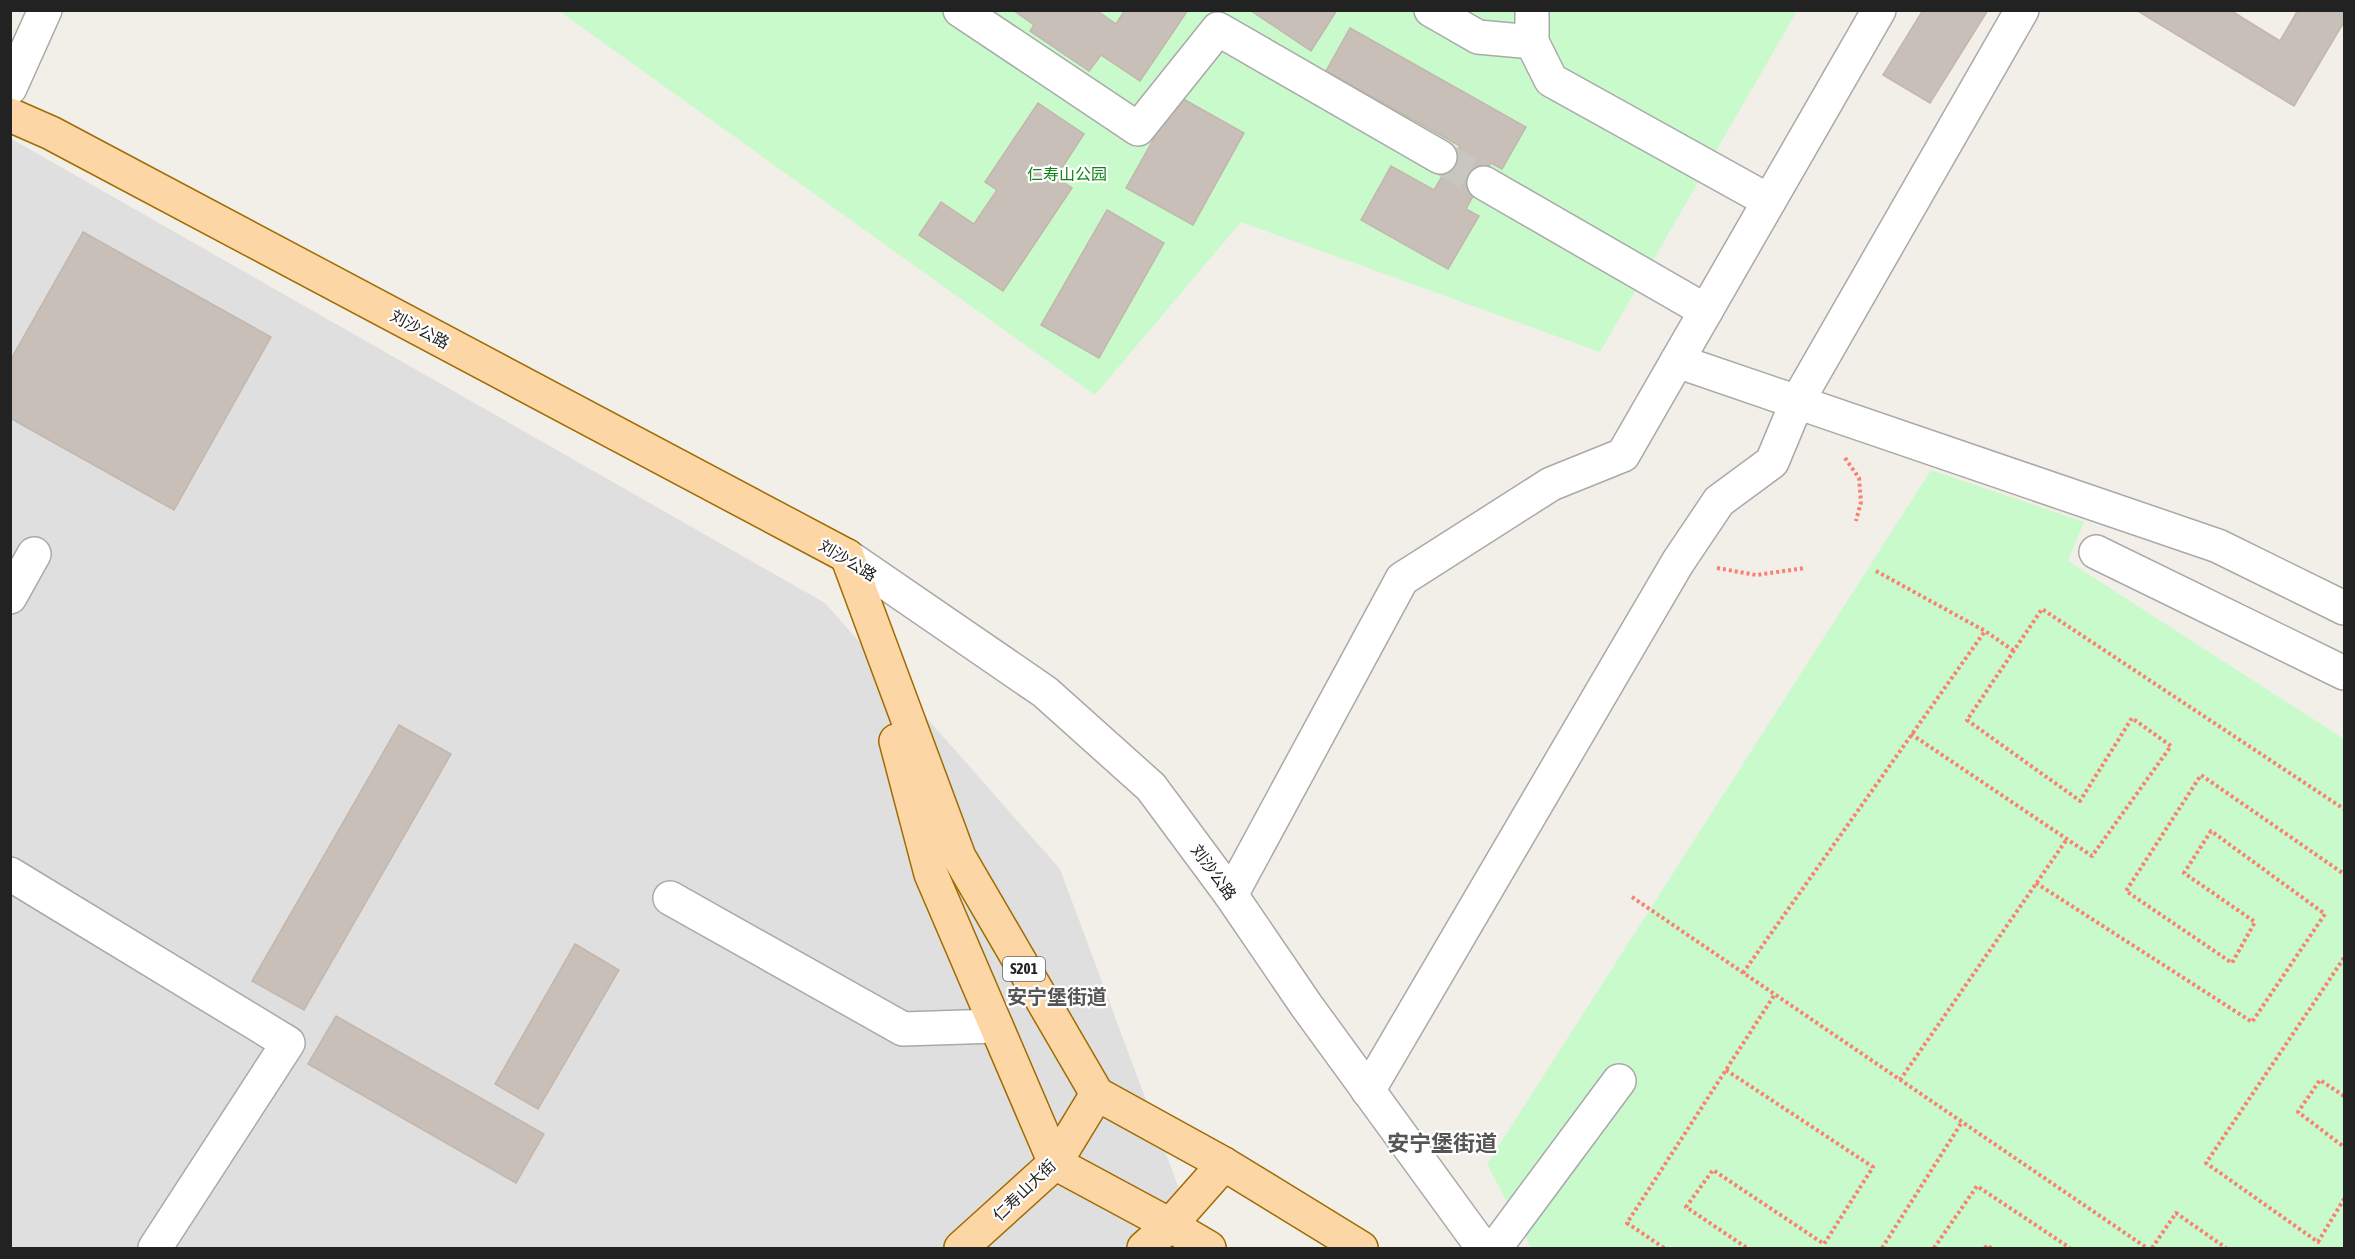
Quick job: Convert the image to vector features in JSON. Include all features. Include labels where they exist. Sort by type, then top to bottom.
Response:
[{"type":"main road","name":"刘沙公路","points":[[10,115],[51,133],[847,556]]},
{"type":"main road","name":"S201","points":[[847,556],[932,874],[1055,1163]]},
{"type":"main road","name":"S201","points":[[847,556],[959,857],[1097,1094]]},
{"type":"main road","name":"仁寿山大街","points":[[962,1248],[1055,1163],[1097,1094]]},
{"type":"main road","points":[[1097,1094],[1224,1164],[1361,1248]]},
{"type":"main road","points":[[1055,1163],[1170,1224],[1209,1248]]},
{"type":"main road","points":[[1144,1248],[1170,1224],[1224,1164]]},
{"type":"street","points":[[10,88],[45,10]]},
{"type":"street","points":[[960,10],[1138,129],[1218,29],[1440,157]]},
{"type":"street","points":[[1431,10],[1478,38],[1532,26],[1551,80],[1769,201]]},
{"type":"street","points":[[1231,895],[1402,579],[1551,484],[1623,455],[1879,10]]},
{"type":"street","points":[[1368,1091],[1678,562],[1719,501],[1772,462],[1797,402],[2022,10]]},
{"type":"street","points":[[1485,183],[1706,311]]},
{"type":"street","points":[[1677,361],[2218,546],[2344,608]]},
{"type":"street","points":[[2096,552],[2344,674]]},
{"type":"street","points":[[10,597],[34,554]]},
{"type":"street","name":"刘沙公路","points":[[847,556],[1054,700],[1151,787],[1231,895],[1306,1005],[1483,1248]]},
{"type":"street","points":[[10,874],[288,1043],[155,1248]]},
{"type":"street","points":[[670,898],[903,1029],[996,1026]]},
{"type":"street","points":[[1495,1248],[1619,1081]]},
{"type":"path","points":[[1839,450],[1859,478],[1861,502],[1856,521]]},
{"type":"path","points":[[1678,562],[1755,575],[1805,568]]},
{"type":"path","points":[[1876,571],[1985,631],[2014,651]]},
{"type":"path","points":[[1911,734],[2092,856],[2171,746],[2132,718],[2080,801],[1967,720],[2042,609],[2344,809]]},
{"type":"path","points":[[1743,973],[1985,631]]},
{"type":"path","points":[[2037,883],[2252,1022],[2325,914],[2211,831],[2184,873],[2255,922],[2232,963],[2126,891],[2201,775],[2344,874]]},
{"type":"path","points":[[1900,1080],[2067,839]]},
{"type":"path","points":[[1632,897],[2147,1248]]},
{"type":"path","points":[[2344,958],[2206,1163],[2318,1242],[2344,1199]]},
{"type":"path","points":[[1664,1248],[1628,1223],[1775,994]]},
{"type":"path","points":[[1726,1070],[1873,1167],[1824,1244],[1713,1170],[1686,1207],[1747,1248]]},
{"type":"path","points":[[2344,1096],[2320,1080],[2298,1112],[2344,1147]]},
{"type":"path","points":[[1882,1248],[1962,1122]]},
{"type":"path","points":[[1934,1248],[1977,1186],[2070,1248]]},
{"type":"path","points":[[2152,1248],[2176,1214],[2226,1248]]},
{"type":"path","points":[[1985,1248],[1987,1245],[1991,1248]]},
{"type":"shaded area","points":[[10,138],[825,603],[1060,869],[1201,1248],[11,1248]]},
{"type":"green space","name":"仁寿山公园","points":[[559,11],[1797,11],[1600,352],[1241,222],[1095,395]]},
{"type":"green space","points":[[1931,470],[2084,522],[2068,561],[2344,739],[2344,1248],[1531,1248],[1487,1164]]},
{"type":"building","points":[[1013,10],[1096,10],[1116,24],[1125,10],[1188,10],[1140,81],[1101,55],[1089,71],[1030,31],[1034,25]]},
{"type":"building","points":[[1250,10],[1337,10],[1311,51]]},
{"type":"building","points":[[1923,10],[1988,10],[1930,103],[1883,75]]},
{"type":"building","points":[[2136,10],[2230,10],[2280,41],[2298,10],[2344,10],[2344,22],[2294,106]]},
{"type":"building","points":[[1350,28],[1526,127],[1502,169],[1491,163],[1466,209],[1479,216],[1448,269],[1361,220],[1391,166],[1434,190],[1460,146],[1326,71]]},
{"type":"building","points":[[1178,96],[1244,133],[1193,225],[1126,188]]},
{"type":"building","points":[[1038,103],[1084,134],[1056,177],[1072,188],[1003,291],[919,235],[941,202],[974,224],[997,190],[985,182]]},
{"type":"building","points":[[1107,210],[1164,243],[1099,358],[1041,325]]},
{"type":"building","points":[[83,232],[271,337],[174,510],[10,418],[10,361]]},
{"type":"building","points":[[399,725],[451,754],[304,1010],[252,981]]},
{"type":"building","points":[[575,944],[619,970],[538,1109],[495,1084]]},
{"type":"building","points":[[336,1016],[544,1134],[516,1183],[308,1064]]},
{"type":"tunnel","points":[[1440,157],[1484,183]]},
{"type":"district","name":"安宁堡街道","points":[[1057,997]]},
{"type":"district","name":"安宁堡街道","points":[[1442,1143]]}]
